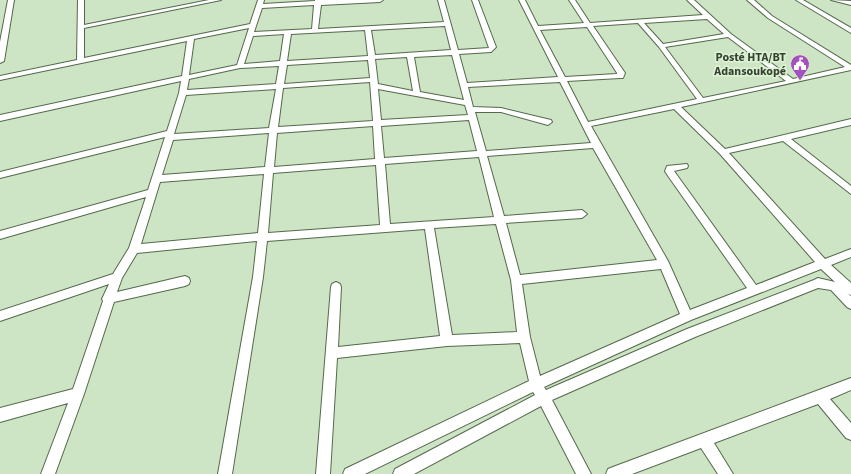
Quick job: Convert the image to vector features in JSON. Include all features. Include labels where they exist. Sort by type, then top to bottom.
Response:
[{"type":"street","points":[[0,61],[11,0]]},
{"type":"street","points":[[81,0],[81,61]]},
{"type":"street","points":[[82,27],[205,1],[218,0]]},
{"type":"street","points":[[240,66],[260,3],[380,0]]},
{"type":"street","points":[[441,0],[516,280],[524,337],[536,384],[584,474]]},
{"type":"street","points":[[0,118],[240,66],[456,53],[492,49],[475,0]]},
{"type":"street","points":[[522,0],[585,125],[664,264],[687,316]]},
{"type":"street","points":[[464,85],[562,80],[621,75],[572,0]]},
{"type":"street","points":[[690,0],[729,35],[792,82]]},
{"type":"street","points":[[750,0],[770,17],[851,68]]},
{"type":"street","points":[[798,0],[851,30]]},
{"type":"street","points":[[834,0],[851,2]]},
{"type":"street","points":[[315,31],[318,2]]},
{"type":"street","points":[[537,28],[708,17]]},
{"type":"street","points":[[640,22],[661,46],[702,100]]},
{"type":"street","points":[[251,34],[448,24]]},
{"type":"street","points":[[838,24],[851,26]]},
{"type":"street","points":[[0,78],[254,25]]},
{"type":"street","points":[[368,29],[374,83],[385,229]]},
{"type":"street","points":[[225,474],[258,277],[268,170],[288,32]]},
{"type":"street","points":[[661,46],[729,35]]},
{"type":"street","points":[[48,474],[78,394],[108,299],[117,276],[134,249],[183,93],[191,39]]},
{"type":"street","points":[[410,55],[417,94]]},
{"type":"street","points":[[585,125],[792,82],[851,68]]},
{"type":"street","points":[[183,93],[374,83],[470,110]]},
{"type":"street","points":[[675,106],[723,152],[823,264],[851,290]]},
{"type":"street","points":[[0,175],[171,135],[273,131],[377,122],[470,110],[501,110],[548,122]]},
{"type":"street","points":[[723,152],[850,124]]},
{"type":"street","points":[[785,138],[851,191]]},
{"type":"street","points":[[156,179],[596,145]]},
{"type":"street","points":[[684,166],[670,168],[669,171],[754,290]]},
{"type":"street","points":[[0,235],[152,192]]},
{"type":"street","points":[[134,249],[261,237],[582,214]]},
{"type":"street","points":[[429,225],[447,341]]},
{"type":"street","points":[[350,474],[536,384],[687,316],[851,253]]},
{"type":"street","points":[[516,280],[664,264]]},
{"type":"street","points":[[0,316],[117,276]]},
{"type":"street","points":[[108,299],[185,281]]},
{"type":"street","points":[[400,474],[414,471],[544,397],[691,333],[818,283],[834,286],[851,304]]},
{"type":"street","points":[[323,474],[336,287]]},
{"type":"street","points":[[332,353],[447,341],[524,337]]},
{"type":"street","points":[[613,474],[851,384]]},
{"type":"street","points":[[0,415],[78,394]]},
{"type":"street","points":[[820,397],[851,433]]},
{"type":"street","points":[[703,439],[726,474]]},
{"type":"place","name":"Posté HTA/BT Adansoukopé","points":[[800,81]]}]
